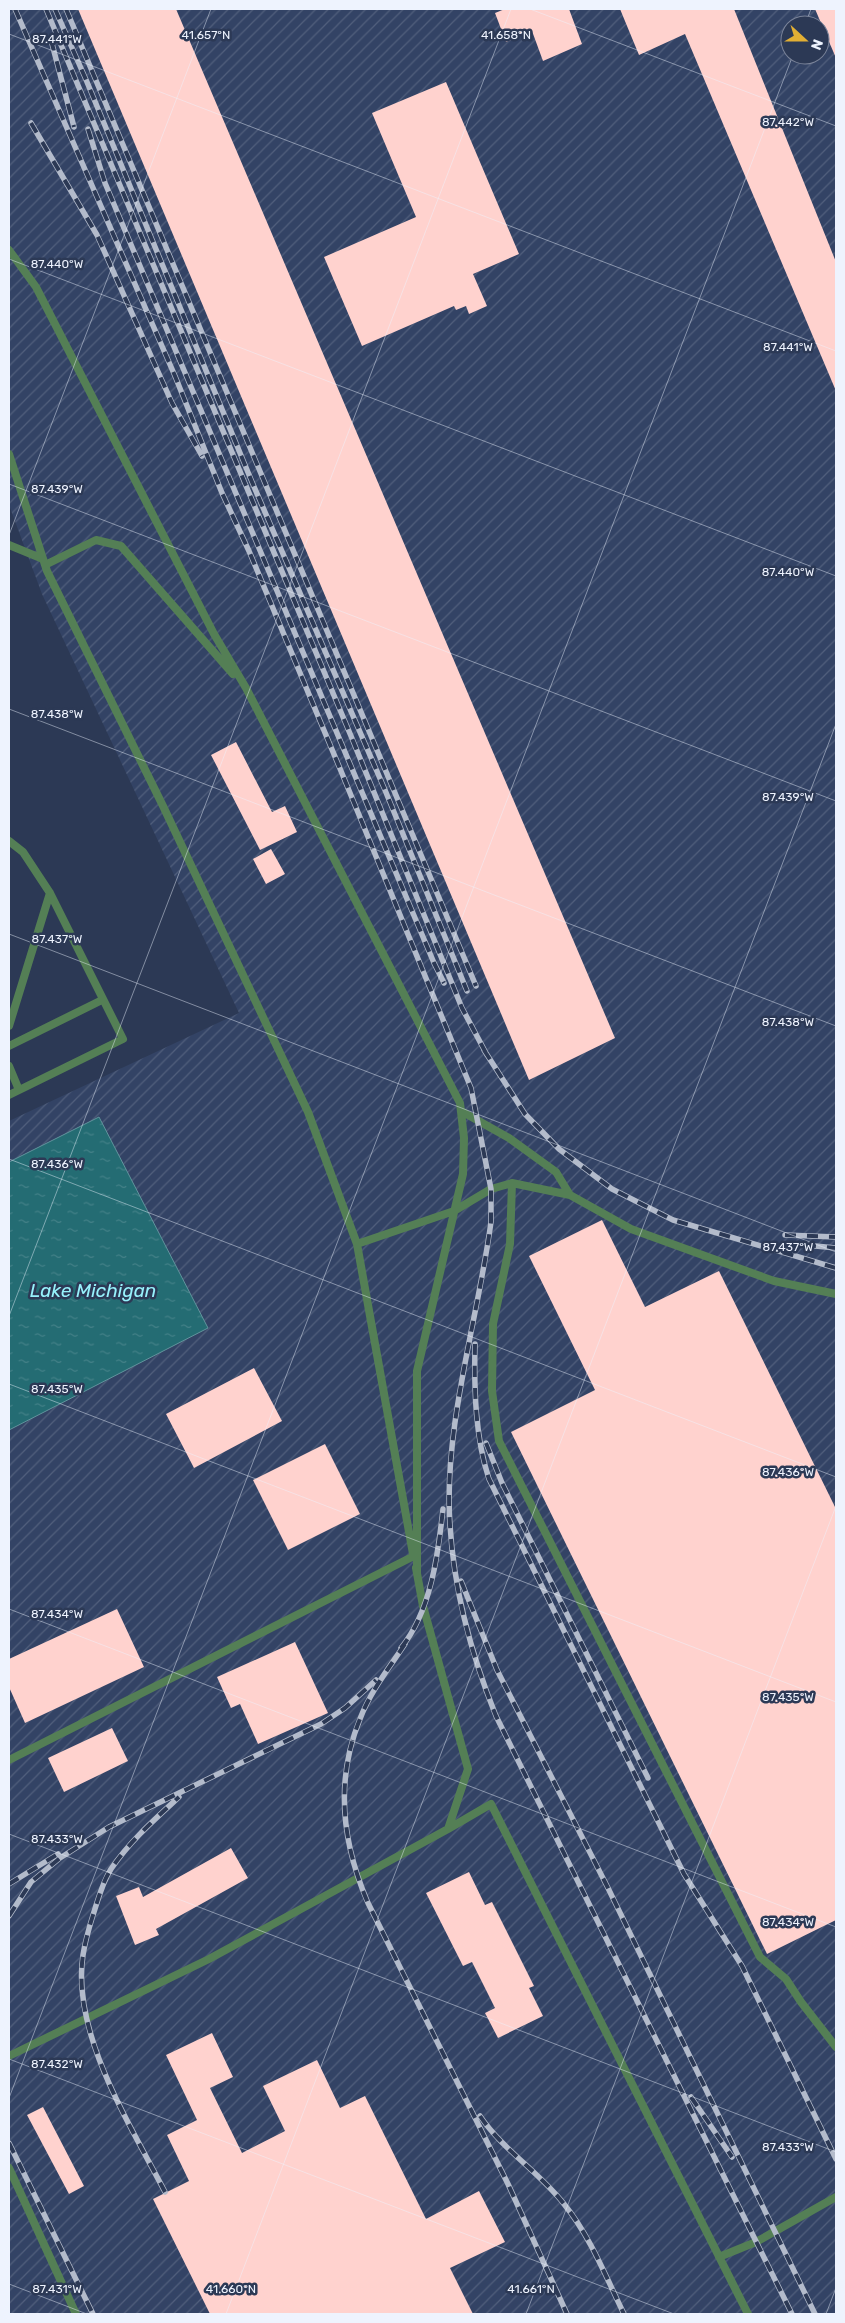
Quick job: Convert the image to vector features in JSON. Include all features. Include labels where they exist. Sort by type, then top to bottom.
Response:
[{"type":"lane","points":[[9,250],[36,287],[214,634],[246,688],[455,1094],[461,1111],[464,1138],[463,1174],[417,1371],[417,1573]]},
{"type":"lane","points":[[9,454],[44,562],[163,806],[308,1112],[357,1244],[423,1606],[468,1768],[448,1830]]},
{"type":"lane","points":[[9,545],[44,562],[96,540],[121,546],[246,688]]},
{"type":"lane","points":[[9,840],[23,852],[50,893],[123,1039],[9,1095]]},
{"type":"lane","points":[[9,1026],[50,893]]},
{"type":"lane","points":[[9,1046],[102,1000]]},
{"type":"lane","points":[[9,1066],[19,1090]]},
{"type":"lane","points":[[461,1111],[509,1138],[556,1172],[570,1195]]},
{"type":"lane","points":[[357,1244],[454,1211],[491,1189],[512,1183],[570,1195],[631,1229],[774,1281],[836,1294]]},
{"type":"lane","points":[[512,1183],[510,1244],[493,1324],[492,1391],[499,1441],[760,1957],[786,1979],[836,2048]]},
{"type":"lane","points":[[9,1760],[414,1556]]},
{"type":"lane","points":[[9,2056],[209,1959],[448,1830],[491,1804],[748,2314]]},
{"type":"lane","points":[[9,2168],[76,2314]]},
{"type":"lane","points":[[719,2257],[756,2242],[836,2197]]},
{"type":"shaded area","points":[[9,9],[836,9],[836,2314],[9,2314],[9,1430],[208,1328],[99,1118],[9,1162],[9,1121],[239,1013],[42,594],[9,505]]},
{"type":"water","name":"Lake Michigan","points":[[99,1117],[208,1328],[9,1430],[9,1162]]},
{"type":"building","points":[[78,9],[176,9],[615,1038],[529,1080]]},
{"type":"building","points":[[505,9],[569,9],[582,44],[543,61],[532,31],[506,42],[495,13]]},
{"type":"building","points":[[620,9],[734,9],[836,262],[836,391],[685,34],[639,55]]},
{"type":"building","points":[[815,9],[836,9],[836,58],[830,44],[830,15],[818,15]]},
{"type":"building","points":[[446,82],[519,254],[473,274],[487,306],[469,314],[466,306],[456,310],[454,306],[362,346],[324,257],[416,217],[372,113]]},
{"type":"building","points":[[236,742],[272,812],[285,806],[297,832],[260,850],[211,755]]},
{"type":"building","points":[[271,849],[285,874],[266,884],[253,859]]},
{"type":"building","points":[[602,1220],[645,1307],[719,1271],[836,1509],[836,1920],[767,1954],[511,1432],[595,1390],[529,1256]]},
{"type":"building","points":[[254,1368],[282,1421],[194,1468],[166,1414]]},
{"type":"building","points":[[325,1444],[360,1514],[288,1550],[253,1480]]},
{"type":"building","points":[[117,1609],[144,1667],[25,1723],[9,1687],[9,1659]]},
{"type":"building","points":[[295,1642],[328,1713],[258,1744],[240,1704],[231,1708],[217,1677]]},
{"type":"building","points":[[112,1728],[128,1761],[64,1792],[48,1758]]},
{"type":"building","points":[[231,1848],[248,1878],[156,1929],[159,1935],[135,1945],[116,1896],[139,1887],[143,1897]]},
{"type":"building","points":[[469,1872],[485,1905],[492,1902],[534,1986],[529,1988],[543,2016],[498,2038],[485,2013],[495,2008],[472,1962],[463,1966],[426,1893]]},
{"type":"building","points":[[212,2033],[233,2077],[210,2088],[242,2153],[285,2131],[263,2086],[317,2060],[340,2108],[365,2096],[426,2219],[479,2191],[505,2242],[450,2268],[473,2314],[210,2314],[153,2199],[189,2181],[167,2135],[197,2120],[166,2055]]},
{"type":"building","points":[[43,2107],[84,2186],[69,2194],[27,2115]]},
{"type":"railway","points":[[15,9],[175,376],[222,493],[249,551],[471,1088],[491,1189],[491,1222],[456,1412],[449,1488],[450,1525],[455,1574],[465,1622],[487,1693],[496,1716],[792,2314]]},
{"type":"railway","points":[[46,9],[351,736],[462,1008],[487,1055]]},
{"type":"railway","points":[[55,9],[252,482],[385,790],[467,991]]},
{"type":"railway","points":[[66,9],[476,986]]},
{"type":"railway","points":[[51,40],[74,127]]},
{"type":"railway","points":[[31,123],[97,235],[172,403],[202,456]]},
{"type":"railway","points":[[88,129],[105,183],[444,983]]},
{"type":"railway","points":[[484,1050],[525,1114],[559,1149],[612,1189],[673,1220],[836,1268]]},
{"type":"railway","points":[[785,1235],[836,1237]]},
{"type":"railway","points":[[805,1245],[836,1248]]},
{"type":"railway","points":[[475,1344],[475,1395],[478,1429],[489,1479],[684,1874],[742,1966],[836,2159]]},
{"type":"railway","points":[[486,1443],[502,1483],[648,1778]]},
{"type":"railway","points":[[401,1648],[420,1617],[426,1600],[439,1545],[443,1509]]},
{"type":"railway","points":[[461,1581],[497,1670],[608,1888],[815,2314]]},
{"type":"railway","points":[[405,1644],[369,1699],[352,1742],[345,1788],[347,1834],[352,1858],[368,1903],[508,2184],[567,2314]]},
{"type":"railway","points":[[9,1916],[31,1882],[60,1858],[109,1827],[321,1724],[345,1708],[376,1680]]},
{"type":"railway","points":[[165,2192],[121,2109],[95,2047],[86,2016],[82,1985],[83,1955],[90,1925],[103,1886],[111,1869],[134,1840],[179,1797]]},
{"type":"railway","points":[[9,1884],[58,1854]]},
{"type":"railway","points":[[691,2097],[732,2157]]},
{"type":"railway","points":[[480,2116],[499,2140],[554,2192],[573,2216],[597,2257],[624,2314]]},
{"type":"railway","points":[[9,2143],[93,2314]]}]
